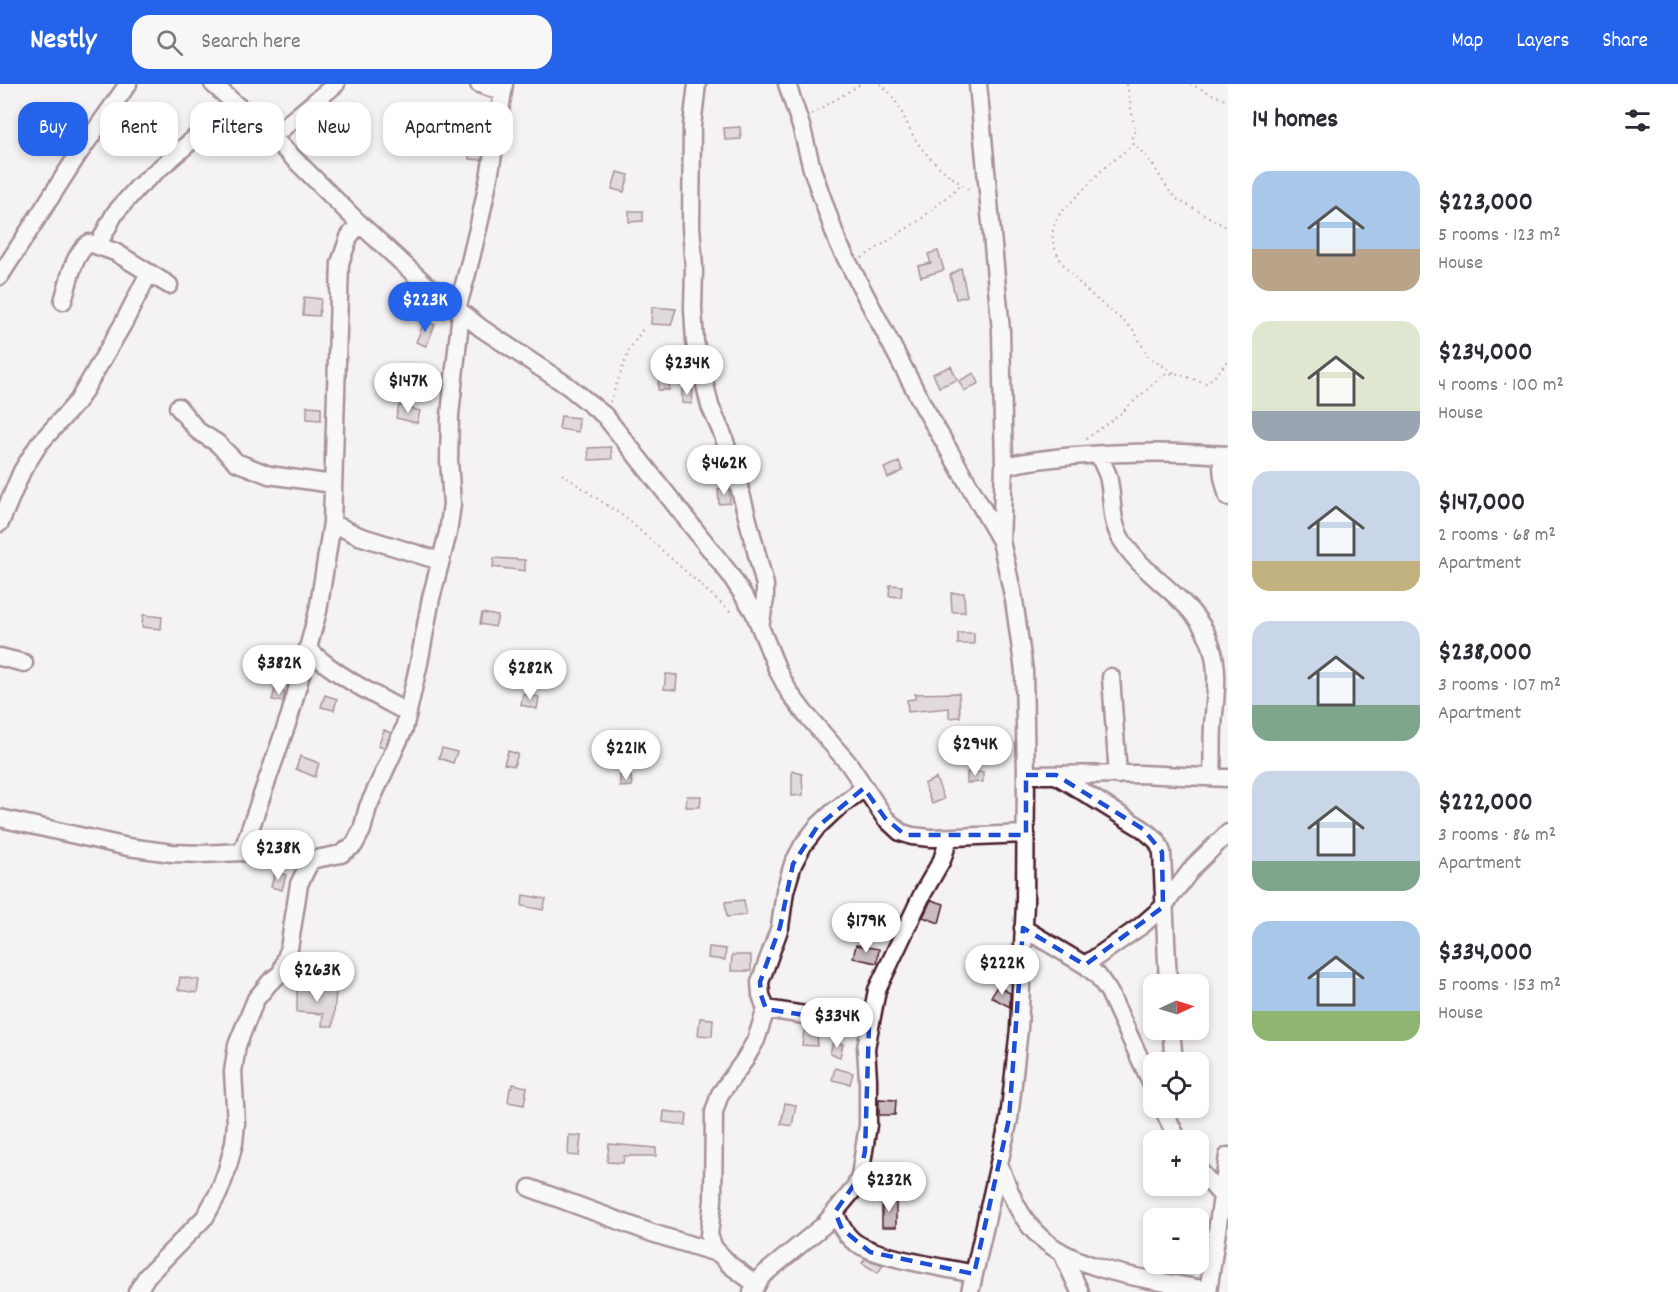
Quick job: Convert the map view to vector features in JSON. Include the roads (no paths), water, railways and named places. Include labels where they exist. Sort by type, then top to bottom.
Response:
[{"type":"street","points":[[0,276],[77,156],[128,84]]},
{"type":"street","points":[[213,84],[232,102]]},
{"type":"street","points":[[284,127],[336,84]]},
{"type":"street","points":[[0,818],[128,847],[161,852],[202,854],[242,852],[311,860],[341,854],[354,845],[362,830],[368,807],[404,729],[452,513],[450,415],[459,310],[478,231],[504,88],[479,84]]},
{"type":"street","points":[[697,84],[692,126],[691,226],[695,342],[710,406],[723,435],[739,486],[765,585],[760,627]]},
{"type":"street","points":[[787,84],[838,243],[924,407],[1001,541]]},
{"type":"street","points":[[970,1292],[1000,1167],[1016,1062],[1026,834],[1024,671],[1014,600],[1001,541],[1004,466],[1001,331],[978,84]]},
{"type":"street","points":[[98,245],[116,213],[139,186],[190,142]]},
{"type":"street","points":[[284,149],[423,282],[481,328],[568,386],[605,416],[729,573],[754,612],[789,692],[849,764],[885,818],[900,832],[912,836],[950,838],[1026,834]]},
{"type":"street","points":[[242,852],[290,715],[318,611],[332,523],[340,263],[349,237],[359,223]]},
{"type":"street","points":[[63,301],[74,265],[81,250],[89,243],[115,252],[169,285]]},
{"type":"street","points":[[0,524],[22,471],[39,444],[78,401],[123,324],[149,273]]},
{"type":"street","points":[[178,407],[198,431],[217,442],[236,462],[269,476],[333,484]]},
{"type":"street","points":[[1004,466],[1046,459],[1100,455],[1225,455],[1222,477],[1228,497]]},
{"type":"street","points":[[1026,775],[1220,777],[1213,727],[1217,686],[1216,662],[1211,644],[1203,625],[1194,614],[1136,559],[1118,535],[1112,514],[1107,474],[1100,455]]},
{"type":"street","points":[[332,523],[359,536],[440,561]]},
{"type":"street","points":[[309,650],[327,666],[351,682],[408,713]]},
{"type":"street","points":[[0,657],[24,663]]},
{"type":"street","points":[[1111,677],[1118,775]]},
{"type":"street","points":[[1056,775],[1157,840],[1162,852],[1167,974]]},
{"type":"street","points":[[864,788],[817,827],[803,845],[793,864],[785,891],[780,927],[759,982],[765,1009],[756,1040],[720,1094],[714,1112],[713,1201],[708,1235],[714,1248],[754,1289],[762,1276],[824,1225],[854,1189],[860,1176],[868,1125],[866,1048],[877,990],[923,893],[942,860],[950,838]]},
{"type":"street","points":[[1085,965],[1141,926],[1163,907],[1194,866],[1228,833]]},
{"type":"street","points":[[137,1292],[147,1276],[188,1237],[205,1217],[219,1192],[234,1143],[236,1123],[233,1072],[237,1045],[256,999],[280,973],[289,949],[299,884],[311,860]]},
{"type":"street","points":[[1023,928],[1085,965],[1098,976],[1109,992],[1143,1065]]},
{"type":"street","points":[[765,1009],[869,1025]]},
{"type":"street","points":[[1000,1167],[1022,1217],[1036,1233],[1062,1253],[1129,1275],[1208,1291],[1228,1156]]},
{"type":"street","points":[[1209,1181],[1223,1197]]},
{"type":"street","points":[[530,1188],[652,1233],[720,1254]]},
{"type":"street","points":[[835,1212],[842,1229],[852,1240],[870,1251],[974,1274]]},
{"type":"street","points":[[1062,1253],[1080,1292]]}]
